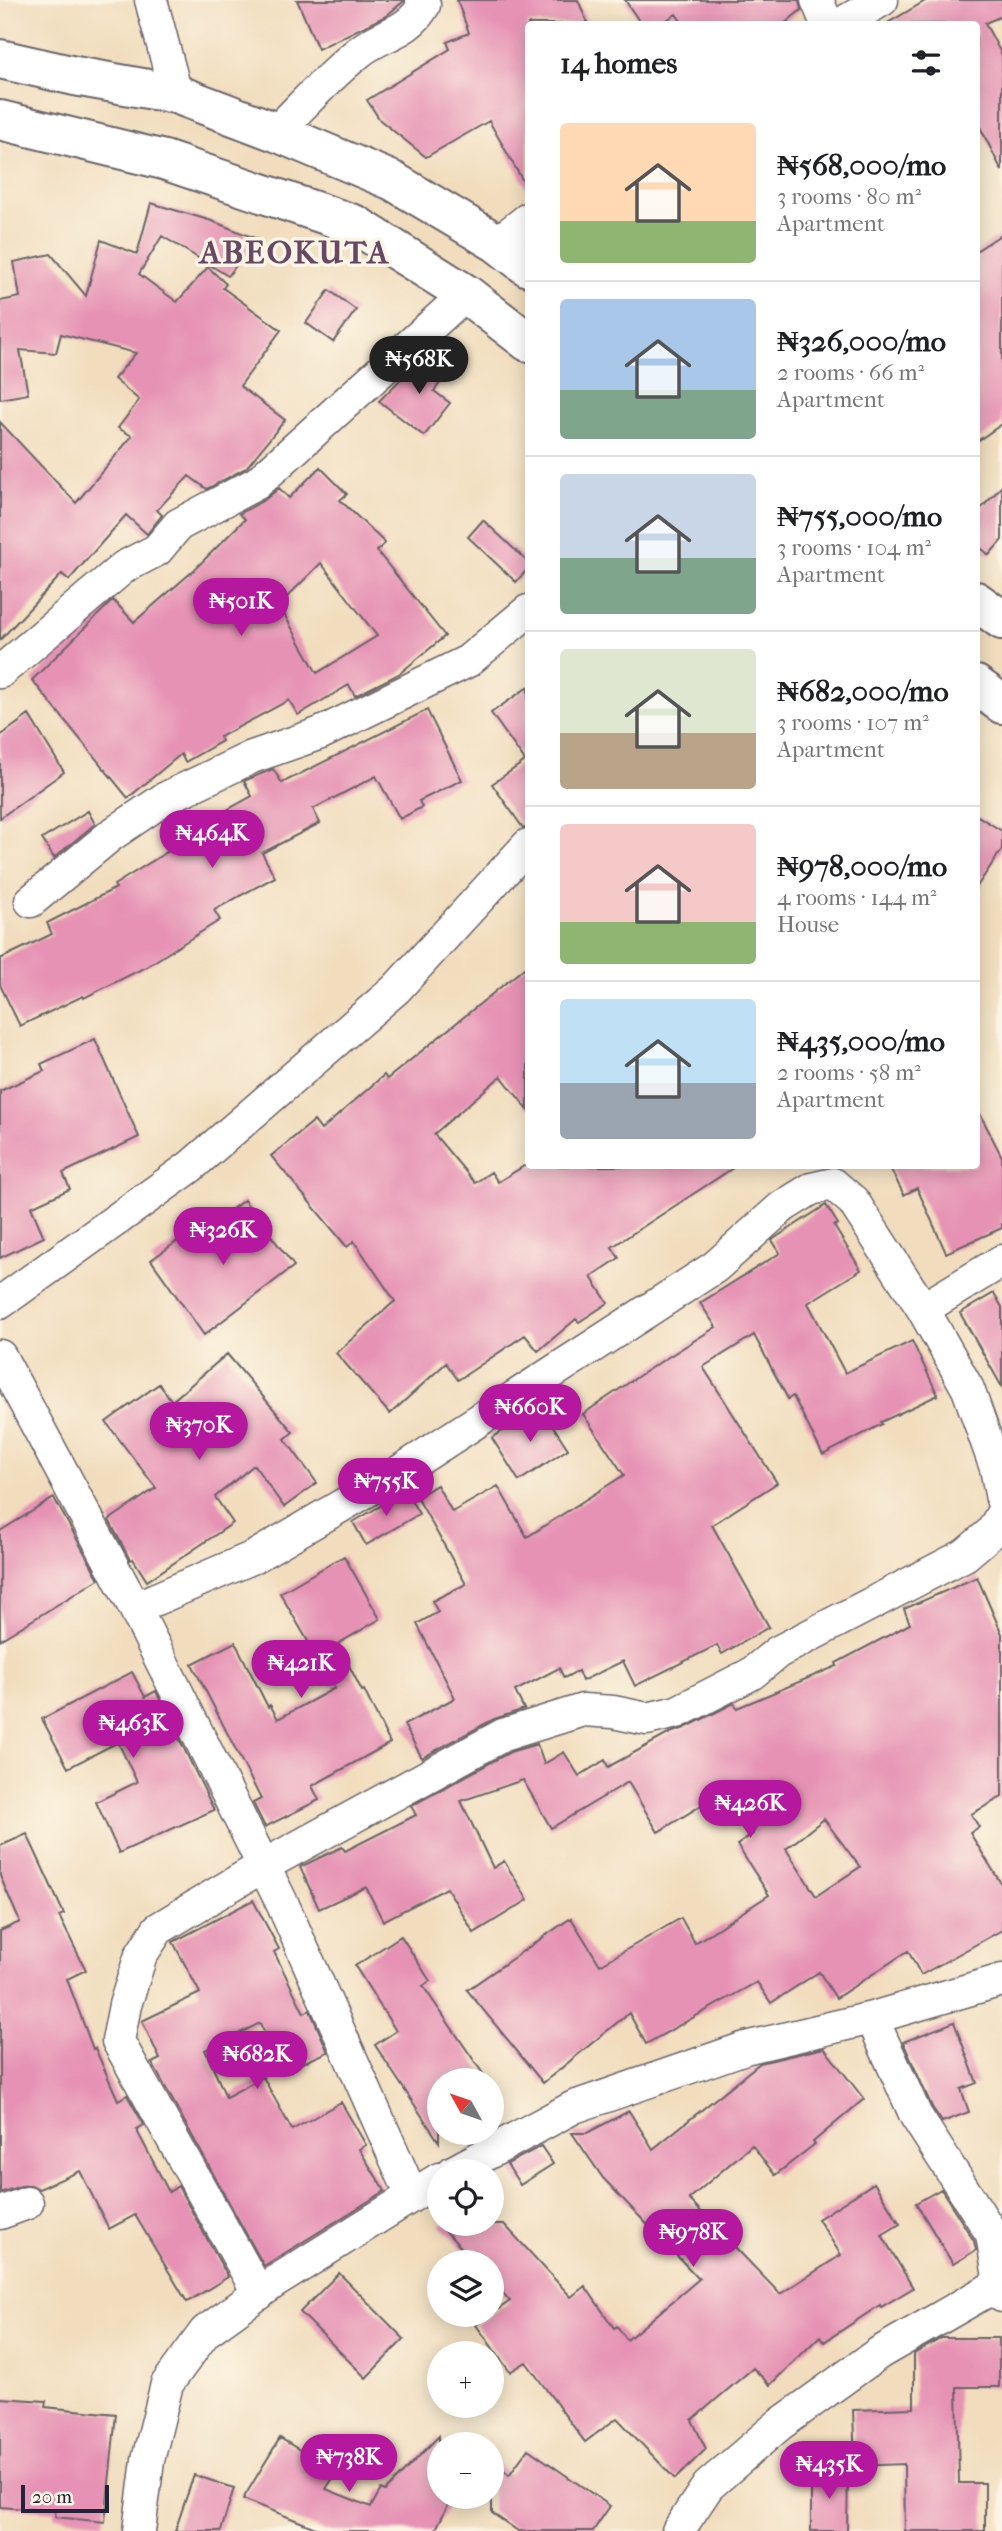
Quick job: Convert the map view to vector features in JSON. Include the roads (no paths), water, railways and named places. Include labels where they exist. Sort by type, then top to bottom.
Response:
[{"type":"highway","points":[[0,59],[176,94],[276,132],[393,181],[497,243],[525,265]]},
{"type":"highway","points":[[0,120],[164,160],[356,225],[466,294],[525,340]]},
{"type":"highway","points":[[980,688],[1002,704]]},
{"type":"street","points":[[151,0],[176,94]]},
{"type":"street","points":[[276,132],[361,50],[397,32],[416,18],[424,5],[422,0]]},
{"type":"street","points":[[817,0],[826,21]]},
{"type":"street","points":[[846,21],[882,0]]},
{"type":"street","points":[[497,243],[525,221]]},
{"type":"street","points":[[0,672],[124,567],[157,550],[178,525],[257,483],[466,294]]},
{"type":"street","points":[[31,901],[111,835],[164,799],[252,757],[321,733],[468,661],[525,614]]},
{"type":"street","points":[[0,1303],[190,1167],[386,998],[525,848]]},
{"type":"street","points":[[135,1608],[254,1558],[399,1472],[715,1267],[782,1207],[811,1189],[833,1184],[853,1201],[923,1310],[968,1389],[996,1468],[1002,1499]]},
{"type":"street","points":[[923,1310],[1002,1261]]},
{"type":"street","points":[[0,1356],[135,1608],[263,1866],[412,2196]]},
{"type":"street","points":[[259,2294],[118,2041],[125,2005],[142,1955],[158,1929],[263,1866],[503,1735],[583,1710],[613,1712],[647,1719],[677,1712],[751,1674],[778,1652],[965,1555],[992,1532],[1002,1514]]},
{"type":"street","points":[[477,2159],[574,2107],[745,2048],[872,2018],[1002,1980]]},
{"type":"street","points":[[678,2531],[708,2486],[779,2426],[879,2353],[1000,2290],[997,2232],[916,2116],[872,2018]]},
{"type":"street","points":[[139,2531],[148,2460],[167,2384],[205,2332],[259,2294],[427,2187]]},
{"type":"district","name":"ABEOKUTA","points":[[295,252]]}]
